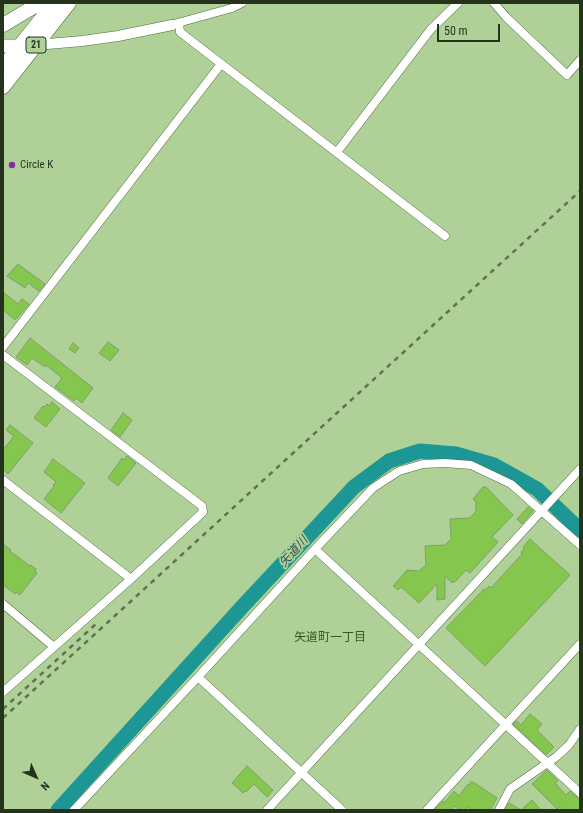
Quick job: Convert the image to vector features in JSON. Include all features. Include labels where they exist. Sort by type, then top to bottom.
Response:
[{"type":"highway","points":[[3,26],[40,3]]},
{"type":"highway","name":"21","points":[[3,66],[54,3]]},
{"type":"highway","name":"21","points":[[3,87],[70,3]]},
{"type":"main road","points":[[3,46],[36,45]]},
{"type":"street","points":[[36,45],[82,42],[118,36],[176,24],[232,8],[242,3]]},
{"type":"street","points":[[337,152],[431,29],[458,3]]},
{"type":"street","points":[[494,3],[506,17],[567,75],[580,60]]},
{"type":"street","points":[[176,24],[180,32],[445,236]]},
{"type":"street","points":[[3,347],[221,64]]},
{"type":"street","points":[[3,355],[202,506],[203,512],[131,579],[3,692]]},
{"type":"street","points":[[74,810],[373,488],[398,472],[423,464],[445,463],[471,465],[511,484],[544,509],[580,545]]},
{"type":"street","points":[[267,810],[580,470]]},
{"type":"street","points":[[3,480],[131,579]]},
{"type":"street","points":[[315,549],[580,793]]},
{"type":"street","points":[[3,604],[54,647]]},
{"type":"street","points":[[427,810],[580,644]]},
{"type":"street","points":[[198,677],[342,810]]},
{"type":"street","points":[[499,810],[510,789],[570,745],[580,729]]},
{"type":"building","points":[[18,264],[45,284],[39,291],[28,283],[25,288],[7,276]]},
{"type":"building","points":[[3,292],[18,304],[22,299],[29,304],[15,320],[3,310]]},
{"type":"building","points":[[30,338],[93,388],[82,403],[76,398],[74,401],[55,387],[62,378],[46,365],[45,367],[32,358],[27,365],[16,357]]},
{"type":"building","points":[[108,342],[119,350],[110,361],[99,353]]},
{"type":"building","points":[[73,343],[79,348],[75,353],[69,349]]},
{"type":"building","points":[[52,402],[60,409],[46,427],[34,418],[43,406],[44,407],[47,404],[49,406]]},
{"type":"building","points":[[123,413],[132,420],[120,437],[111,430]]},
{"type":"building","points":[[10,425],[33,443],[8,474],[3,469],[3,450],[14,436],[6,430]]},
{"type":"building","points":[[127,456],[136,463],[118,486],[108,478],[122,458],[124,460]]},
{"type":"building","points":[[53,459],[85,483],[61,513],[44,499],[56,482],[44,472]]},
{"type":"building","points":[[483,487],[486,487],[513,515],[492,537],[498,542],[470,573],[466,570],[455,582],[454,581],[452,583],[445,576],[445,599],[437,600],[437,584],[419,603],[401,587],[398,590],[393,586],[407,570],[419,571],[426,565],[425,546],[445,545],[451,539],[450,519],[470,518],[476,511],[476,502],[473,499]]},
{"type":"building","points":[[528,507],[533,511],[522,524],[517,519]]},
{"type":"building","points":[[530,539],[570,575],[485,666],[446,628],[484,589],[486,590],[489,586],[491,588],[522,554],[521,552],[524,549],[523,547]]},
{"type":"building","points":[[3,544],[11,550],[10,551],[36,569],[35,571],[37,573],[20,595],[16,592],[15,594],[3,585]]},
{"type":"building","points":[[530,714],[542,724],[537,730],[554,747],[546,755],[513,724],[517,721],[521,725]]},
{"type":"building","points":[[247,766],[273,790],[267,797],[254,784],[243,793],[232,783]]},
{"type":"building","points":[[547,770],[558,781],[555,783],[566,795],[570,791],[580,800],[580,810],[563,810],[560,807],[557,809],[532,784]]},
{"type":"building","points":[[471,782],[497,798],[490,810],[472,810],[467,807],[465,810],[460,810],[455,806],[452,810],[434,810],[443,801],[444,803],[454,791],[459,796]]},
{"type":"building","points":[[532,800],[541,810],[521,810]]},
{"type":"building","points":[[509,803],[521,810],[505,810]]},
{"type":"waterway","name":"矢道川","points":[[58,810],[242,607],[354,487],[389,461],[420,451],[456,454],[494,465],[537,489],[580,530]]},
{"type":"railway","points":[[3,718],[580,191]]},
{"type":"railway","points":[[3,709],[96,624]]},
{"type":"place","name":"Circle K","points":[[12,165]]},
{"type":"district","name":"矢道町一丁目","points":[[330,638]]}]
